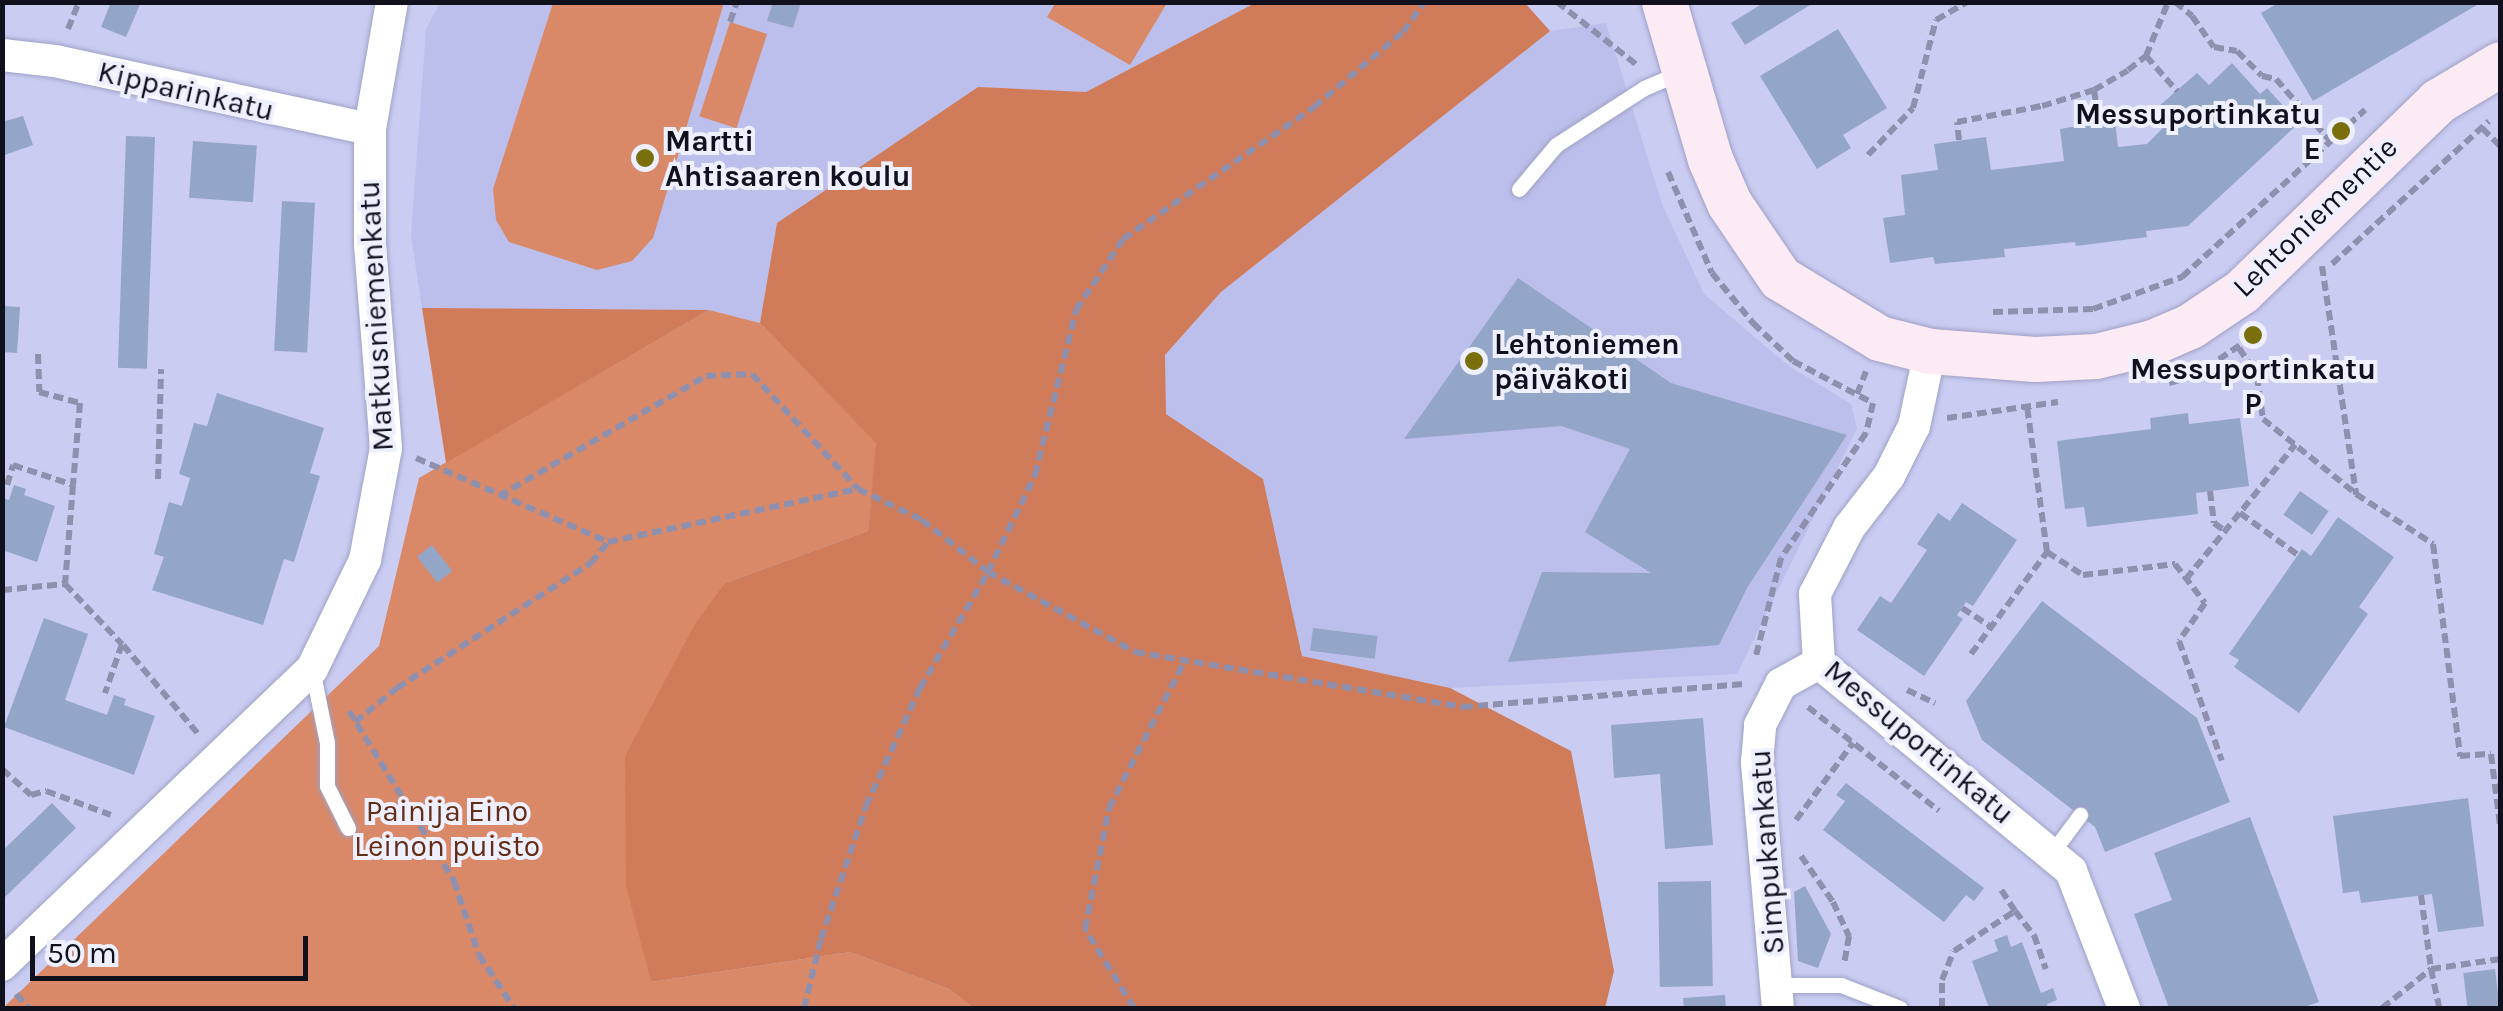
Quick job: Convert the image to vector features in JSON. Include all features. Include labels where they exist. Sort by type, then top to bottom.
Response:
[{"type":"street","name":"Matkusniemenkatu","points":[[10,979],[312,669],[366,560],[386,448],[370,245],[370,129],[392,2]]},
{"type":"street","name":"Lehtoniementie","points":[[1664,2],[1729,203],[1780,278],[1879,338],[1930,351],[2035,359],[2096,356],[2153,342],[2190,326],[2242,291],[2438,101],[2500,64]]},
{"type":"street","name":"Kipparinkatu","points":[[2,56],[54,62],[370,129]]},
{"type":"street","name":"Messuportinkatu","points":[[1930,351],[1914,426],[1889,476],[1848,528],[1816,594],[1819,662],[2071,870],[2124,1008]]},
{"type":"street","points":[[1782,684],[1819,662]]},
{"type":"street","name":"Simpukankatu","points":[[1777,997],[1757,762],[1760,725],[1782,684]]},
{"type":"lane","points":[[1519,189],[1556,144],[1644,88],[1684,71]]},
{"type":"lane","points":[[312,669],[327,743],[327,786],[348,828]]},
{"type":"lane","points":[[2051,854],[2080,815]]},
{"type":"lane","points":[[1777,997],[1840,985],[1900,1008]]},
{"type":"path","points":[[730,22],[737,2]]},
{"type":"path","points":[[804,1008],[830,910],[866,806],[920,688],[988,572],[1035,476],[1076,310],[1124,239],[1314,107],[1403,32],[1425,2]]},
{"type":"path","points":[[1557,2],[1637,65]]},
{"type":"path","points":[[1868,154],[1913,108],[1936,20],[1967,2]]},
{"type":"path","points":[[1960,140],[1957,122],[2042,106],[2094,90],[2146,56],[2172,2],[2192,16],[2214,47],[2237,51],[2262,76],[2276,79],[2330,141]]},
{"type":"path","points":[[2146,56],[2176,91]]},
{"type":"path","points":[[2094,90],[2099,123]]},
{"type":"path","points":[[1980,313],[2093,308],[2128,300],[2182,277],[2369,106]]},
{"type":"path","points":[[2482,128],[2500,146]]},
{"type":"path","points":[[1675,196],[1712,274],[1752,324],[1792,361],[1872,403],[1866,432],[1781,558],[1746,684]]},
{"type":"path","points":[[2262,204],[2324,269],[2356,494]]},
{"type":"path","points":[[1857,394],[1879,338]]},
{"type":"path","points":[[2239,348],[2257,376],[2263,419],[2356,494],[2433,544],[2460,756],[2491,754],[2500,825]]},
{"type":"path","points":[[38,354],[40,392],[80,403],[65,584],[122,644],[206,744]]},
{"type":"path","points":[[158,479],[161,368]]},
{"type":"path","points":[[499,496],[706,376],[752,374],[858,489],[922,520],[988,572],[1135,652],[1463,707],[1782,684],[1940,813]]},
{"type":"path","points":[[1971,654],[2046,552],[2027,406]]},
{"type":"path","points":[[2186,578],[2295,445]]},
{"type":"path","points":[[386,448],[608,542],[858,489]]},
{"type":"path","points":[[7,484],[13,465],[73,485]]},
{"type":"path","points":[[2210,491],[2214,523],[2225,531]]},
{"type":"path","points":[[2240,513],[2298,555]]},
{"type":"path","points":[[355,722],[397,688],[591,563],[608,542]]},
{"type":"path","points":[[2046,552],[2083,575],[2175,564],[2205,604],[2178,641],[2222,762]]},
{"type":"path","points":[[2,590],[65,584]]},
{"type":"path","points":[[1962,608],[1990,627]]},
{"type":"path","points":[[105,693],[122,644]]},
{"type":"path","points":[[1134,1008],[1086,929],[1109,808],[1184,660]]},
{"type":"path","points":[[347,708],[454,880],[479,955],[509,1007]]},
{"type":"path","points":[[1794,826],[1802,808],[1852,744]]},
{"type":"path","points":[[2,768],[31,795],[46,791],[125,821]]},
{"type":"path","points":[[1797,846],[1849,936],[1840,985]]},
{"type":"path","points":[[2000,888],[2034,936],[2046,969]]},
{"type":"path","points":[[2421,895],[2430,969],[2440,1008]]},
{"type":"path","points":[[1942,1008],[1942,980],[1954,951],[2015,911]]},
{"type":"path","points":[[2382,1008],[2430,969],[2500,960]]},
{"type":"path","points":[[10,979],[29,1008]]},
{"type":"shaded area","name":"Martti Ahtisaaren koulu","points":[[440,3],[1255,3],[1086,92],[978,87],[777,223],[760,323],[708,310],[422,308],[411,235],[426,29]]},
{"type":"shaded area","points":[[1255,3],[1525,3],[1550,31],[1221,292],[1165,355],[1166,414],[1263,479],[1302,656],[1450,688],[1571,751],[1614,971],[1605,1008],[973,1008],[949,989],[850,952],[651,982],[626,885],[625,756],[695,624],[725,583],[868,531],[876,443],[760,323],[777,223],[978,87],[1086,92]]},
{"type":"shaded area","name":"Lehtoniemen päiväkoti","points":[[1606,23],[1662,204],[1704,294],[1789,366],[1851,404],[1857,428],[1737,674],[1450,688],[1302,656],[1263,479],[1166,414],[1165,355],[1221,292],[1550,31]]},
{"type":"shaded area","points":[[422,308],[709,310],[446,463]]},
{"type":"green space","points":[[722,2],[723,6],[653,238],[632,261],[597,270],[509,242],[496,220],[493,189],[553,3]]},
{"type":"green space","points":[[1056,2],[1167,3],[1130,65],[1047,17]]},
{"type":"green space","points":[[730,22],[767,34],[736,128],[699,116]]},
{"type":"green space","name":"Painija Eino Leinon puisto","points":[[709,310],[760,323],[877,443],[868,531],[725,583],[625,756],[627,809],[651,982],[850,952],[949,989],[973,1008],[3,1008],[379,646],[419,478]]},
{"type":"building","points":[[111,2],[141,2],[126,37],[101,27]]},
{"type":"building","points":[[773,2],[801,2],[793,28],[767,21]]},
{"type":"building","points":[[1765,2],[1815,2],[1745,45],[1731,23]]},
{"type":"building","points":[[2280,2],[2482,2],[2313,101],[2261,13]]},
{"type":"building","points":[[1838,29],[1887,108],[1843,135],[1851,148],[1817,169],[1760,76]]},
{"type":"building","points":[[2232,63],[2260,94],[2267,88],[2299,123],[2188,226],[2146,231],[2147,237],[2076,246],[2075,242],[2004,249],[2005,257],[1935,264],[1933,257],[1890,263],[1883,218],[1905,215],[1901,175],[1938,170],[1934,144],[1986,137],[1991,170],[2064,161],[2060,129],[2115,120],[2118,147],[2147,144],[2171,120],[2158,107],[2197,73],[2209,85]]},
{"type":"building","points":[[23,116],[33,145],[2,156],[2,122]]},
{"type":"building","points":[[126,136],[155,137],[147,369],[118,368]]},
{"type":"building","points":[[193,141],[257,145],[253,202],[189,198]]},
{"type":"building","points":[[282,201],[315,203],[307,353],[274,351]]},
{"type":"building","points":[[1518,278],[1671,383],[1847,435],[1747,588],[1719,645],[1508,662],[1542,572],[1651,573],[1585,532],[1630,449],[1561,426],[1404,439]]},
{"type":"building","points":[[2,306],[20,307],[17,353],[2,352]]},
{"type":"building","points":[[217,393],[324,428],[310,473],[320,476],[294,562],[284,559],[263,625],[152,590],[164,557],[154,554],[169,502],[182,506],[190,478],[179,474],[194,423],[207,426]]},
{"type":"building","points":[[2188,413],[2189,424],[2240,418],[2249,486],[2196,493],[2198,514],[2087,527],[2084,507],[2065,509],[2057,441],[2151,429],[2150,418]]},
{"type":"building","points":[[14,485],[26,489],[24,495],[55,506],[37,562],[2,550],[2,498],[9,500]]},
{"type":"building","points":[[2300,491],[2329,511],[2312,535],[2283,515]]},
{"type":"building","points":[[1962,503],[2017,540],[1973,606],[1966,602],[1957,615],[1963,619],[1924,676],[1857,630],[1880,596],[1891,603],[1927,550],[1917,544],[1938,513],[1950,521]]},
{"type":"building","points":[[2338,517],[2394,557],[2359,607],[2368,614],[2299,713],[2234,667],[2239,660],[2229,654],[2302,549],[2311,556]]},
{"type":"building","points":[[432,545],[452,571],[437,583],[417,557]]},
{"type":"building","points":[[2042,601],[2197,718],[2230,802],[2105,852],[2095,827],[1982,740],[1966,701]]},
{"type":"building","points":[[44,618],[88,634],[65,700],[107,715],[114,695],[126,699],[124,705],[155,716],[134,775],[4,727]]},
{"type":"building","points":[[1313,628],[1378,636],[1375,659],[1310,651]]},
{"type":"building","points":[[1703,718],[1713,845],[1665,849],[1660,774],[1614,778],[1611,725]]},
{"type":"building","points":[[1846,783],[1984,888],[1974,901],[1966,895],[1944,922],[1823,830],[1845,801],[1836,795]]},
{"type":"building","points":[[2468,798],[2484,926],[2438,932],[2432,894],[2361,903],[2359,891],[2343,893],[2333,816]]},
{"type":"building","points":[[52,803],[76,828],[2,900],[2,851]]},
{"type":"building","points":[[2250,817],[2319,1002],[2301,1008],[2169,1008],[2134,914],[2172,900],[2154,853]]},
{"type":"building","points":[[1711,881],[1713,986],[1660,987],[1658,882]]},
{"type":"building","points":[[1805,886],[1831,934],[1818,968],[1798,961],[1794,892]]},
{"type":"building","points":[[2007,935],[2011,947],[2022,942],[2041,993],[2053,988],[2057,1000],[2047,1004],[2048,1008],[1989,1008],[1972,961],[1998,951],[1994,940]]},
{"type":"building","points":[[2495,969],[2500,1008],[2468,1008],[2463,973]]},
{"type":"building","points":[[1725,995],[1726,1008],[1684,1008],[1683,998]]},
{"type":"place","name":"Messuportinkatu E","points":[[2341,131]]},
{"type":"place","name":"Martti Ahtisaaren koulu","points":[[645,158]]},
{"type":"place","name":"Messuportinkatu P","points":[[2253,335]]},
{"type":"place","name":"Lehtoniemen päiväkoti","points":[[1474,361]]}]
